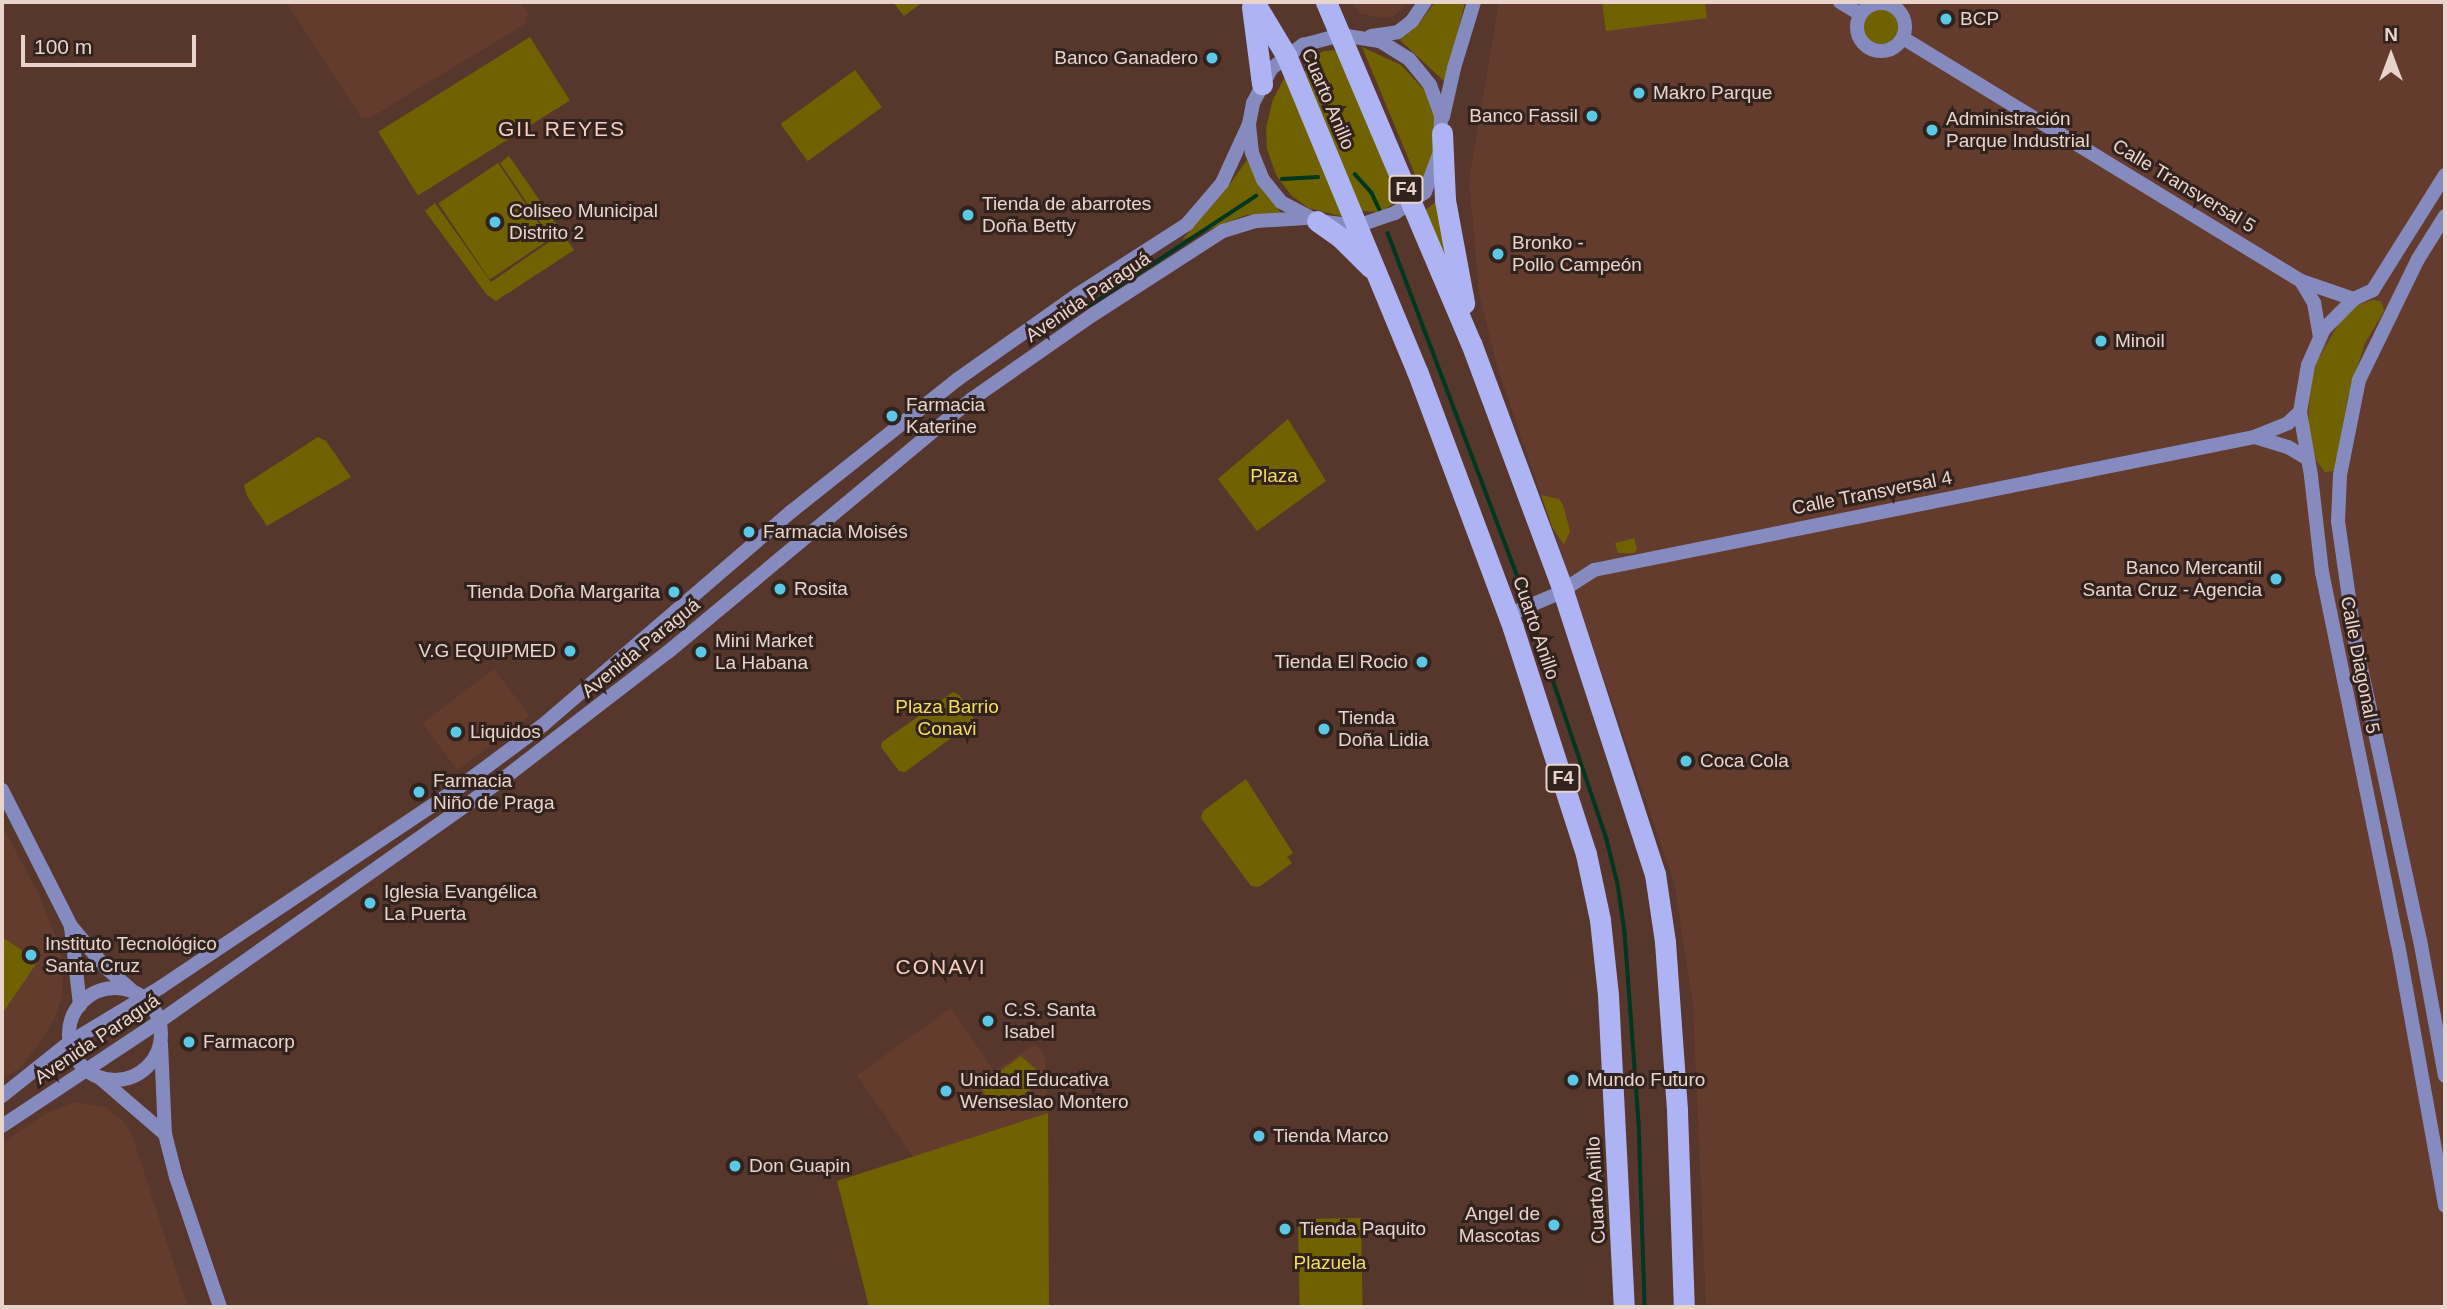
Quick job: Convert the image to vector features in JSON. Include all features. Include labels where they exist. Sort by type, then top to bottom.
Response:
[{"type":"highway","name":"Cuarto Anillo","points":[[1253,2],[1286,55],[1518,612],[1587,854],[1600,920],[1608,995],[1624,1307]]},
{"type":"highway","points":[[1253,2],[1262,84]]},
{"type":"highway","name":"Cuarto Anillo","points":[[1325,2],[1471,343],[1554,595],[1655,874],[1665,942],[1677,1111],[1684,1307]]},
{"type":"highway","points":[[1442,129],[1445,200],[1471,343]]},
{"type":"highway","points":[[1311,220],[1341,238],[1378,276]]},
{"type":"main road","points":[[1262,84],[1286,55],[1312,41],[1341,35],[1364,37],[1398,32],[1412,21],[1425,2]]},
{"type":"main road","points":[[1357,226],[1395,213],[1425,192],[1440,152],[1454,68],[1474,2]]},
{"type":"main road","points":[[1840,2],[1860,14]]},
{"type":"main road","points":[[1872,4],[1894,6],[1903,17],[1903,38],[1892,49],[1876,51],[1868,48],[1858,37],[1856,29],[1860,14],[1872,4]]},
{"type":"main road","points":[[1364,37],[1395,49],[1421,71],[1437,100],[1442,129]]},
{"type":"main road","name":"Calle Transversal 5","points":[[1903,38],[2301,281],[2354,299]]},
{"type":"main road","name":"Avenida Paraguá","points":[[2,1096],[70,1042],[138,994],[447,795],[543,726],[792,511],[958,379],[1077,295],[1187,224],[1222,183],[1250,124],[1262,84]]},
{"type":"main road","points":[[1250,124],[1252,153],[1263,180],[1281,202],[1311,220]]},
{"type":"main road","points":[[2392,311],[2387,296],[2373,290],[2445,175]]},
{"type":"main road","name":"Calle Diagonal 5","points":[[2445,216],[2392,311],[2359,380],[2340,475],[2338,521],[2355,640],[2383,780],[2420,940],[2445,1076]]},
{"type":"main road","name":"Avenida Paraguá","points":[[2,1126],[93,1073],[160,1021],[469,803],[581,720],[972,399],[1094,314],[1223,231],[1256,221],[1311,220],[1357,226]]},
{"type":"main road","points":[[2301,281],[2314,303],[2320,337]]},
{"type":"main road","name":"Calle Diagonal 5","points":[[2373,290],[2354,299],[2320,337],[2303,384],[2300,412],[2311,476],[2322,572],[2398,944],[2445,1206]]},
{"type":"main road","name":"Calle Transversal 4","points":[[1518,612],[1554,595],[1594,570],[2254,437],[2288,423],[2300,412]]},
{"type":"main road","name":"Calle Transversal 4","points":[[2254,437],[2288,447],[2308,459]]},
{"type":"main road","points":[[2311,476],[2320,481],[2332,481],[2340,475]]},
{"type":"main road","points":[[2316,521],[2323,515],[2332,515],[2338,521]]},
{"type":"main road","points":[[2364,785],[2383,780]]},
{"type":"main road","points":[[2,790],[71,926],[105,967],[138,994],[160,1021],[165,1134],[176,1177],[220,1307]]},
{"type":"main road","points":[[71,926],[80,1005]]},
{"type":"main road","points":[[138,994],[114,988],[95,993],[80,1005],[71,1022],[70,1042],[73,1052],[93,1073],[165,1134]]},
{"type":"main road","points":[[93,1073],[122,1079],[144,1070],[158,1051],[161,1039]]},
{"type":"shaded area","points":[[286,2],[520,2],[528,13],[525,24],[370,118],[361,117]]},
{"type":"shaded area","points":[[1351,2],[1408,2],[1394,16],[1385,18],[1361,14]]},
{"type":"shaded area","points":[[1499,2],[2445,2],[2445,1307],[1706,1307],[1693,1006],[1674,882],[1497,366],[1479,293],[1469,179]]},
{"type":"shaded area","points":[[494,669],[530,716],[458,770],[422,723]]},
{"type":"shaded area","name":"Instituto Tecnológico Santa Cruz","points":[[2,825],[40,897],[59,944],[63,965],[62,996],[56,1015],[44,1037],[21,1067],[2,1079]]},
{"type":"shaded area","points":[[951,1008],[994,1071],[1036,1044],[1045,1056],[1048,1113],[913,1157],[857,1075]]},
{"type":"shaded area","points":[[75,1102],[106,1107],[122,1120],[131,1132],[188,1307],[2,1307],[2,1143],[48,1112]]},
{"type":"green space","points":[[893,2],[923,2],[904,16]]},
{"type":"green space","points":[[1435,2],[1465,2],[1446,83],[1400,40],[1418,25]]},
{"type":"green space","points":[[1602,2],[1705,2],[1707,18],[1606,31]]},
{"type":"green space","points":[[1880,9],[1893,14],[1898,27],[1893,40],[1880,45],[1867,40],[1862,27],[1867,14]]},
{"type":"green space","points":[[530,37],[570,101],[418,195],[378,132]]},
{"type":"green space","points":[[1362,47],[1401,65],[1427,93],[1435,117],[1437,140],[1429,169],[1419,184]]},
{"type":"green space","points":[[1338,50],[1399,187],[1395,203],[1381,212],[1359,211],[1303,78],[1309,58],[1324,51]]},
{"type":"green space","points":[[855,70],[882,107],[808,161],[781,124]]},
{"type":"green space","points":[[1285,77],[1348,218],[1308,208],[1291,195],[1276,175],[1267,149],[1266,128],[1273,99]]},
{"type":"green space","points":[[509,156],[574,250],[496,301],[487,295],[425,211],[435,203],[491,282],[552,240],[500,163]]},
{"type":"green space","points":[[1249,157],[1261,186],[1282,214],[1246,215],[1182,240],[1227,188]]},
{"type":"green space","name":"Coliseo Municipal Distrito 2","points":[[498,163],[549,239],[490,280],[438,203]]},
{"type":"green space","points":[[1438,200],[1453,283],[1424,211]]},
{"type":"green space","points":[[2372,300],[2381,301],[2384,311],[2365,343],[2348,397],[2335,471],[2325,472],[2316,460],[2308,426],[2310,387],[2316,363],[2339,323],[2356,306]]},
{"type":"green space","name":"Plaza","points":[[1288,419],[1326,481],[1257,531],[1218,479]]},
{"type":"green space","points":[[318,437],[326,441],[351,477],[267,526],[247,496],[244,485]]},
{"type":"green space","points":[[1541,495],[1559,499],[1563,505],[1570,531],[1564,545],[1552,527]]},
{"type":"green space","points":[[1634,538],[1637,549],[1635,553],[1618,553],[1615,543]]},
{"type":"green space","name":"Plaza Barrio Conavi","points":[[953,692],[959,695],[973,713],[973,722],[905,772],[899,771],[881,747],[882,742]]},
{"type":"green space","points":[[1246,779],[1293,853],[1287,857],[1292,863],[1259,887],[1251,886],[1201,818],[1203,811]]},
{"type":"green space","points":[[2,937],[38,961],[2,1014]]},
{"type":"green space","points":[[1021,1056],[1047,1079],[997,1111],[979,1086]]},
{"type":"green space","points":[[1048,1113],[1049,1307],[869,1307],[837,1181]]},
{"type":"green space","name":"Plazuela","points":[[1361,1218],[1363,1306],[1300,1307],[1298,1219]]},
{"type":"waterway","points":[[1355,174],[1372,193],[1380,210]]},
{"type":"waterway","points":[[1282,179],[1318,177]]},
{"type":"waterway","points":[[1089,306],[1256,196]]},
{"type":"waterway","points":[[1388,233],[1527,601]]},
{"type":"waterway","points":[[1529,609],[1607,840],[1618,884],[1625,932],[1639,1122],[1645,1307]]},
{"type":"place","name":"BCP","points":[[1946,19]]},
{"type":"place","name":"Banco Ganadero","points":[[1212,58]]},
{"type":"place","name":"Makro Parque","points":[[1639,93]]},
{"type":"place","name":"Banco Fassil","points":[[1592,116]]},
{"type":"place","name":"Administración Parque Industrial","points":[[1932,130]]},
{"type":"place","name":"Tienda de abarrotes Doña Betty","points":[[968,215]]},
{"type":"place","name":"Coliseo Municipal Distrito 2","points":[[495,222]]},
{"type":"place","name":"Bronko - Pollo Campeón","points":[[1498,254]]},
{"type":"place","name":"Minoil","points":[[2101,341]]},
{"type":"place","name":"Farmacia Katerine","points":[[892,416]]},
{"type":"place","name":"Farmacia Moisés","points":[[749,532]]},
{"type":"place","name":"Banco Mercantil Santa Cruz - Agencia","points":[[2276,579]]},
{"type":"place","name":"Rosita","points":[[780,589]]},
{"type":"place","name":"Tienda Doña Margarita","points":[[674,592]]},
{"type":"place","name":"V.G EQUIPMED","points":[[570,651]]},
{"type":"place","name":"Mini Market La Habana","points":[[701,652]]},
{"type":"place","name":"Tienda El Rocio","points":[[1422,662]]},
{"type":"place","name":"Tienda Doña Lidia","points":[[1324,729]]},
{"type":"place","name":"Liquidos","points":[[456,732]]},
{"type":"place","name":"Coca Cola","points":[[1686,761]]},
{"type":"place","name":"Farmacia Niño de Praga","points":[[419,792]]},
{"type":"place","name":"Iglesia Evangélica La Puerta","points":[[370,903]]},
{"type":"place","name":"Instituto Tecnológico Santa Cruz","points":[[31,955]]},
{"type":"place","name":"C.S. Santa Isabel","points":[[988,1021]]},
{"type":"place","name":"Farmacorp","points":[[189,1042]]},
{"type":"place","name":"Mundo Futuro","points":[[1573,1080]]},
{"type":"place","name":"Unidad Educativa Wenseslao Montero","points":[[946,1091]]},
{"type":"place","name":"Tienda Marco","points":[[1259,1136]]},
{"type":"place","name":"Don Guapin","points":[[735,1166]]},
{"type":"place","name":"Angel de Mascotas","points":[[1554,1225]]},
{"type":"place","name":"Tienda Paquito","points":[[1285,1229]]},
{"type":"district","name":"GIL REYES","points":[[562,129]]},
{"type":"district","name":"CONAVI","points":[[941,967]]}]
